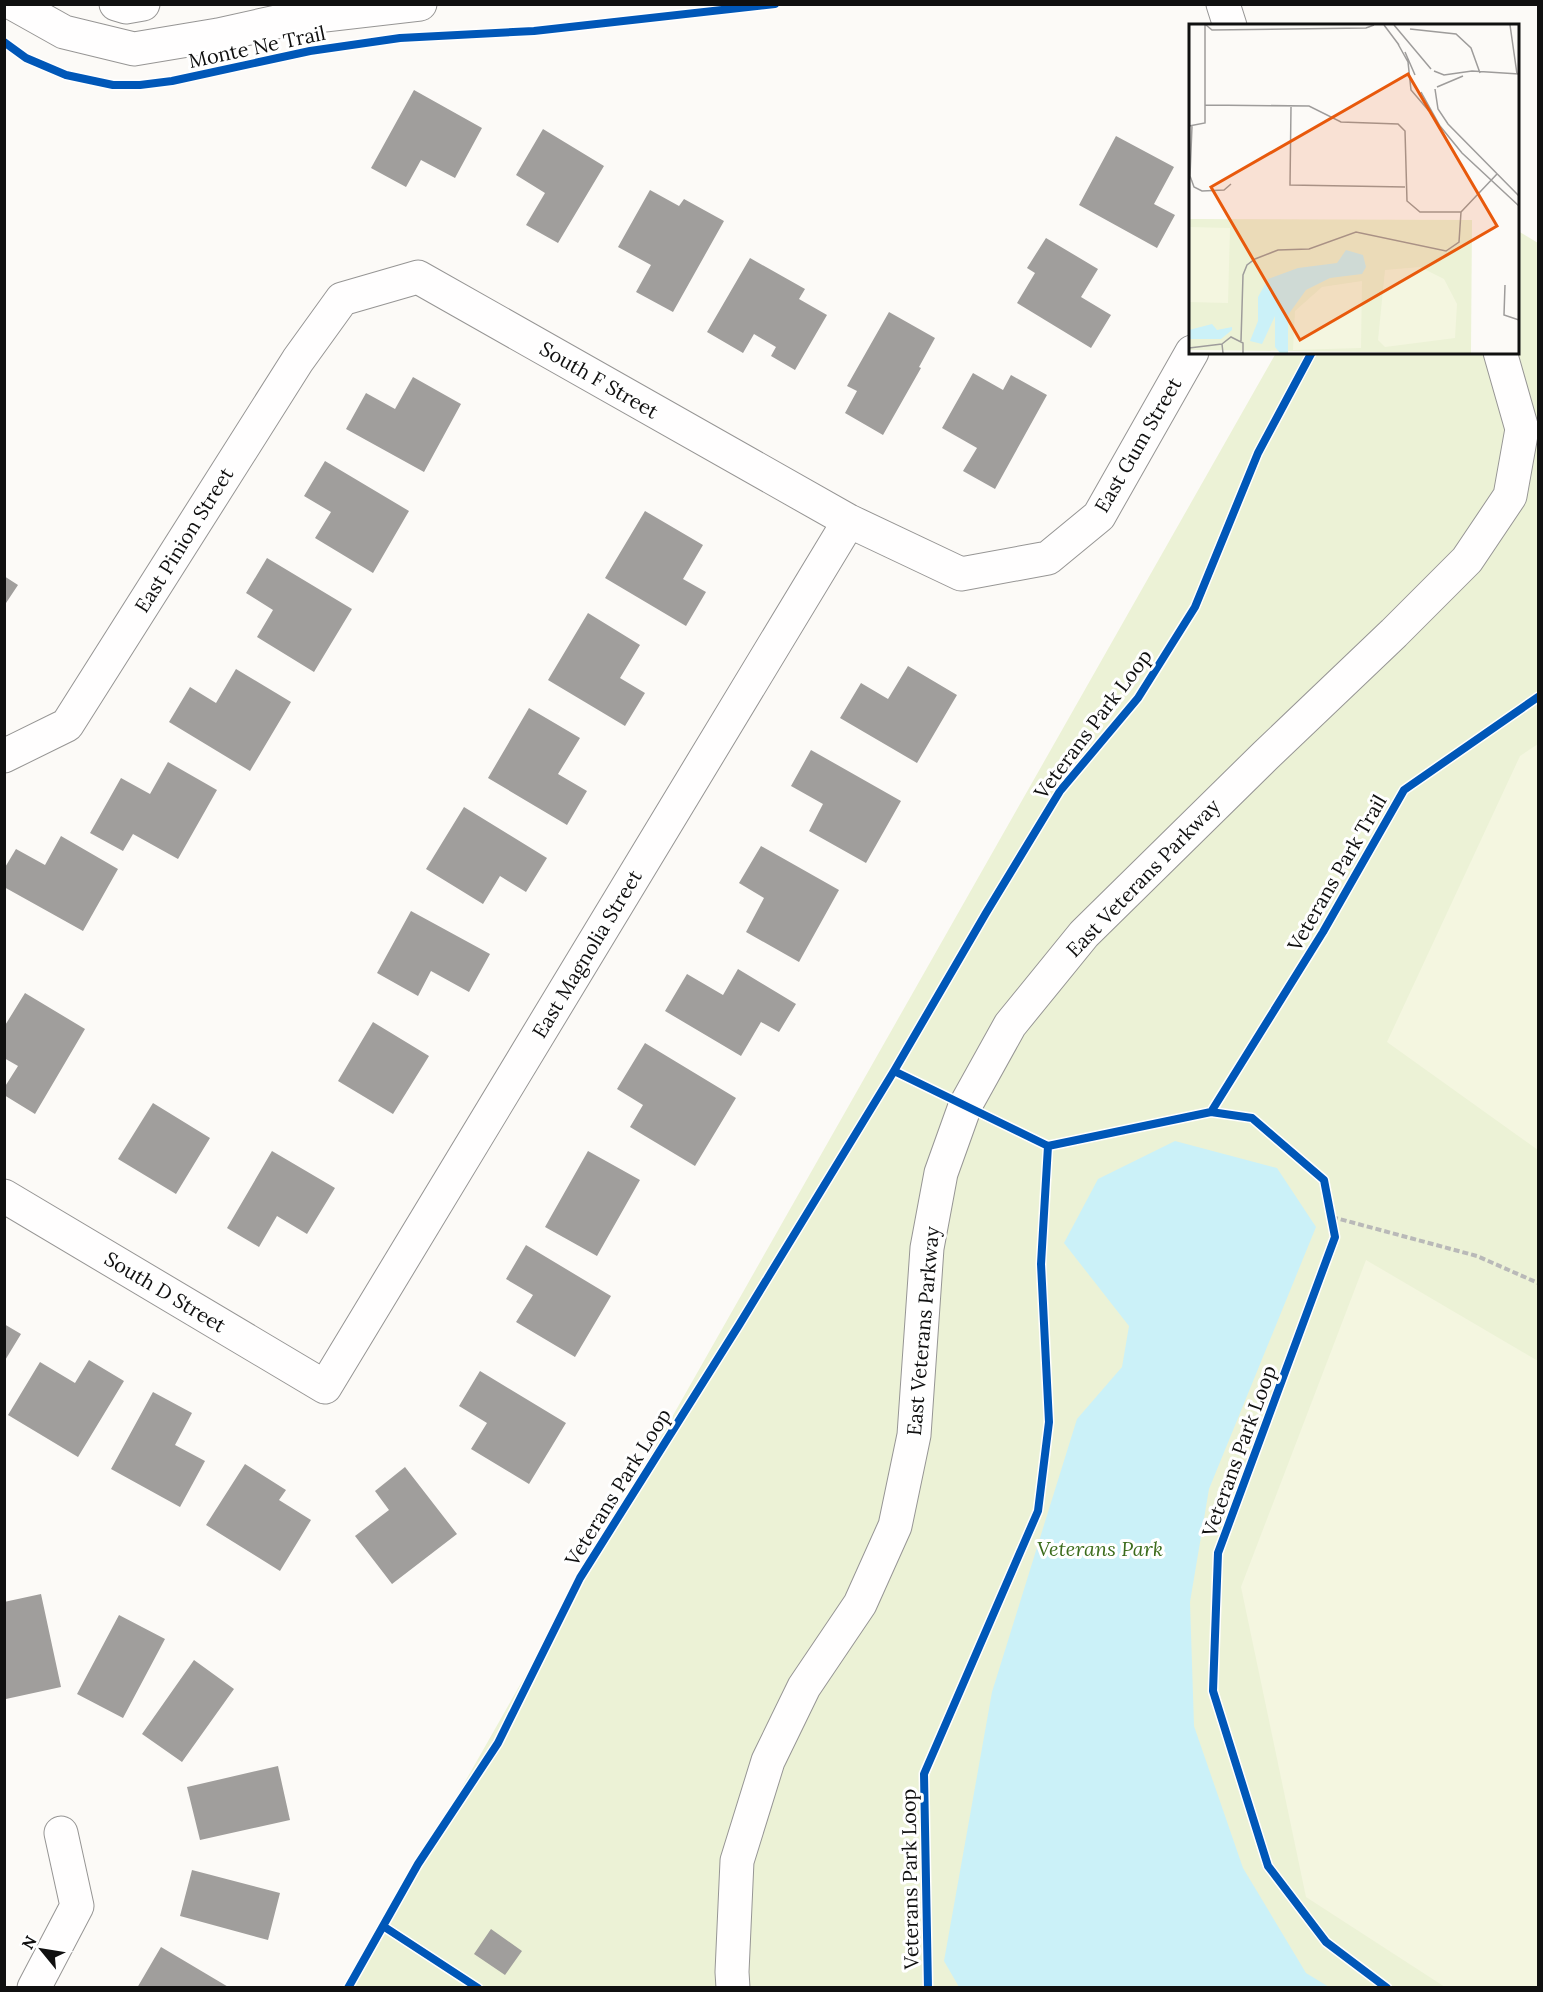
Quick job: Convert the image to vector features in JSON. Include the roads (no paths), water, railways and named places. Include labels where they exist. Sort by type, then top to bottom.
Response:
[{"type":"street","points":[[14,4],[64,32],[134,50],[290,19],[420,4]]},
{"type":"street","points":[[116,4],[126,7],[143,4]]},
{"type":"street","points":[[1224,4],[1229,24]]},
{"type":"street","name":"South F Street","points":[[342,298],[418,277],[849,521]]},
{"type":"street","name":"East Pinion Street","points":[[4,756],[67,725],[298,360],[342,298]]},
{"type":"street","name":"East Gum Street","points":[[849,521],[961,574],[1048,558],[1099,516],[1191,354]]},
{"type":"street","name":"East Veterans Parkway","points":[[733,1988],[737,1861],[768,1761],[804,1687],[860,1604],[895,1526],[914,1435],[927,1248],[941,1173],[965,1106],[1010,1025],[1084,934],[1467,560],[1510,496],[1521,429],[1501,354]]},
{"type":"street","name":"East Magnolia Street","points":[[326,1387],[849,521]]},
{"type":"street","name":"South D Street","points":[[4,1196],[326,1387]]},
{"type":"street","points":[[34,1988],[77,1906],[62,1833]]},
{"type":"water","points":[[1175,1141],[1277,1168],[1316,1227],[1209,1489],[1190,1602],[1194,1726],[1243,1868],[1306,1973],[1329,1987],[959,1987],[944,1961],[992,1692],[1077,1419],[1122,1367],[1129,1326],[1064,1243],[1098,1179]]},
{"type":"park label","name":"Veterans Park","points":[[1100,1549]]}]
